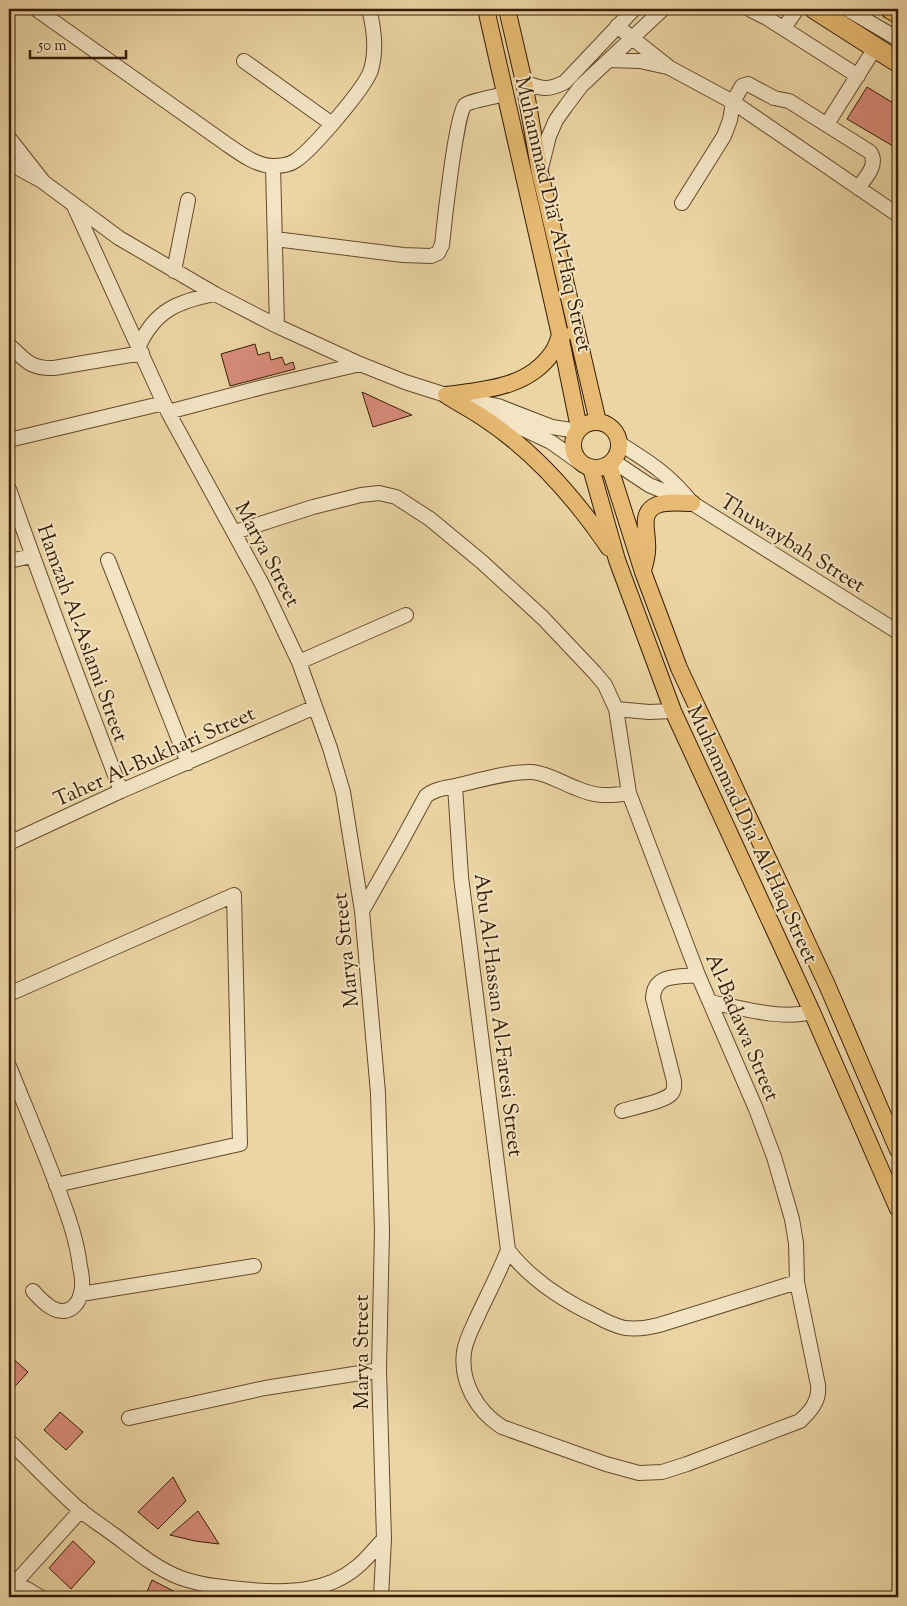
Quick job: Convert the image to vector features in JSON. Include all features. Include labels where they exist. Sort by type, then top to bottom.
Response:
[{"type":"highway","points":[[815,9],[898,62]]},
{"type":"highway","points":[[891,9],[898,13]]},
{"type":"main road","name":"Muhammad Dia' Al-Haq Street","points":[[486,9],[560,335],[578,429]]},
{"type":"main road","name":"Muhammad Dia' Al-Haq Street","points":[[507,9],[524,82],[540,173],[598,422]]},
{"type":"main road","points":[[446,395],[498,388],[523,378],[539,367],[553,353],[560,335],[576,331]]},
{"type":"main road","points":[[446,395],[483,418],[544,468],[589,520],[617,560]]},
{"type":"main road","points":[[591,422],[598,422],[610,427],[614,431],[619,443],[617,456],[611,463],[597,469],[585,465],[573,450],[573,438],[578,429],[591,422]]},
{"type":"main road","name":"Muhammad Dia' Al-Haq Street","points":[[611,463],[643,572],[679,668],[827,985],[898,1150]]},
{"type":"main road","name":"Muhammad Dia' Al-Haq Street","points":[[585,465],[617,560],[674,711],[812,1012],[898,1209]]},
{"type":"main road","points":[[643,572],[648,545],[645,522],[649,511],[662,504],[692,503]]},
{"type":"street","points":[[36,9],[225,144],[252,160],[273,166],[293,162],[300,157],[332,124],[364,84],[374,55],[374,29],[369,9]]},
{"type":"street","points":[[524,82],[544,89],[555,87],[564,82],[634,9]]},
{"type":"street","points":[[540,173],[544,152],[556,120],[581,86],[663,9]]},
{"type":"street","points":[[784,28],[797,9]]},
{"type":"street","points":[[848,9],[898,39]]},
{"type":"street","points":[[864,9],[898,29]]},
{"type":"street","points":[[751,10],[784,28],[858,76]]},
{"type":"street","points":[[618,26],[670,68],[733,102],[898,215]]},
{"type":"street","points":[[826,124],[875,48]]},
{"type":"street","points":[[609,60],[640,61],[670,68]]},
{"type":"street","points":[[244,61],[332,124]]},
{"type":"street","points":[[682,203],[724,136],[730,120],[733,102],[742,86],[748,84],[774,98],[790,100],[870,152],[873,166],[858,188]]},
{"type":"street","points":[[276,239],[403,255],[431,256],[438,253],[442,245],[454,150],[463,107],[469,103],[506,94]]},
{"type":"street","points":[[9,138],[42,181]]},
{"type":"street","points":[[9,163],[42,181],[119,238],[215,294],[277,326],[360,364],[405,382],[476,403],[498,406],[552,427],[578,429]]},
{"type":"street","points":[[273,166],[277,326]]},
{"type":"street","points":[[174,271],[188,200]]},
{"type":"street","name":"Marya Street","points":[[74,206],[166,408],[235,532],[299,662],[330,748],[343,792],[362,911],[378,1093],[382,1231],[380,1370],[384,1539],[381,1597]]},
{"type":"street","points":[[9,345],[25,361],[40,369],[54,368],[140,349],[152,323],[171,308],[192,299],[215,294]]},
{"type":"street","points":[[9,440],[263,387],[360,364]]},
{"type":"street","points":[[476,403],[487,412],[551,442],[585,465]]},
{"type":"street","name":"Thuwaybah Street","points":[[619,443],[658,468],[677,485],[692,503]]},
{"type":"street","name":"Thuwaybah Street","points":[[611,463],[649,485],[692,503],[898,632]]},
{"type":"street","name":"Hamzah Al-Aslami Street","points":[[9,489],[32,556],[50,598],[121,791]]},
{"type":"street","points":[[235,532],[313,507],[361,495],[379,493],[396,497],[430,519],[482,562],[543,618],[595,673],[605,686],[616,709],[629,793],[600,795],[533,772],[430,792],[362,911]]},
{"type":"street","points":[[9,562],[32,556]]},
{"type":"street","points":[[108,560],[188,762]]},
{"type":"street","points":[[299,662],[406,615]]},
{"type":"street","name":"Taher Al-Bukhari Street","points":[[10,839],[315,707]]},
{"type":"street","points":[[616,709],[649,712],[674,711]]},
{"type":"street","name":"Abu Al-Hassan Al-Faresi Street","points":[[455,786],[461,877],[508,1250]]},
{"type":"street","name":"Al-Badawa Street","points":[[508,1250],[500,1271],[468,1336],[464,1352],[467,1386],[475,1402],[493,1422],[502,1428],[606,1464],[639,1473],[662,1472],[800,1421],[816,1401],[819,1392],[797,1282],[796,1243],[786,1197],[756,1109],[698,975],[629,793]]},
{"type":"street","points":[[9,994],[234,895],[240,1144],[56,1184]]},
{"type":"street","points":[[622,1111],[664,1099],[671,1095],[674,1089],[674,1081],[653,998],[654,991],[657,984],[663,980],[698,975]]},
{"type":"street","points":[[710,1002],[781,1015],[802,1015],[812,1012]]},
{"type":"street","points":[[9,1066],[69,1220],[79,1254],[82,1280],[81,1294],[76,1306],[61,1312],[52,1308],[33,1291]]},
{"type":"street","points":[[508,1250],[529,1274],[567,1302],[623,1328],[659,1326],[797,1282]]},
{"type":"street","points":[[81,1294],[254,1266]]},
{"type":"street","points":[[129,1418],[265,1388],[380,1370]]},
{"type":"street","points":[[9,1441],[81,1510],[161,1569],[182,1578],[215,1586],[276,1592],[302,1590],[322,1586],[340,1579],[358,1566],[384,1539]]},
{"type":"street","points":[[11,1581],[81,1510]]},
{"type":"street","points":[[11,1581],[26,1597]]},
{"type":"street","points":[[11,1581],[40,1597]]},
{"type":"street","points":[[276,1592],[291,1597]]},
{"type":"building","points":[[867,87],[898,106],[898,149],[847,119]]},
{"type":"building","points":[[255,344],[258,355],[269,352],[271,360],[282,357],[285,365],[293,362],[295,369],[230,386],[221,354]]},
{"type":"building","points":[[362,392],[412,415],[373,427]]},
{"type":"building","points":[[9,1355],[28,1372],[9,1393]]},
{"type":"building","points":[[60,1412],[83,1432],[66,1450],[44,1430]]},
{"type":"building","points":[[173,1477],[186,1501],[158,1529],[138,1512]]},
{"type":"building","points":[[198,1511],[219,1544],[170,1535]]},
{"type":"building","points":[[73,1541],[95,1562],[71,1589],[49,1568]]},
{"type":"building","points":[[152,1580],[185,1597],[145,1597]]},
{"type":"building","points":[[193,1592],[198,1595],[201,1593],[206,1597],[189,1597]]}]
